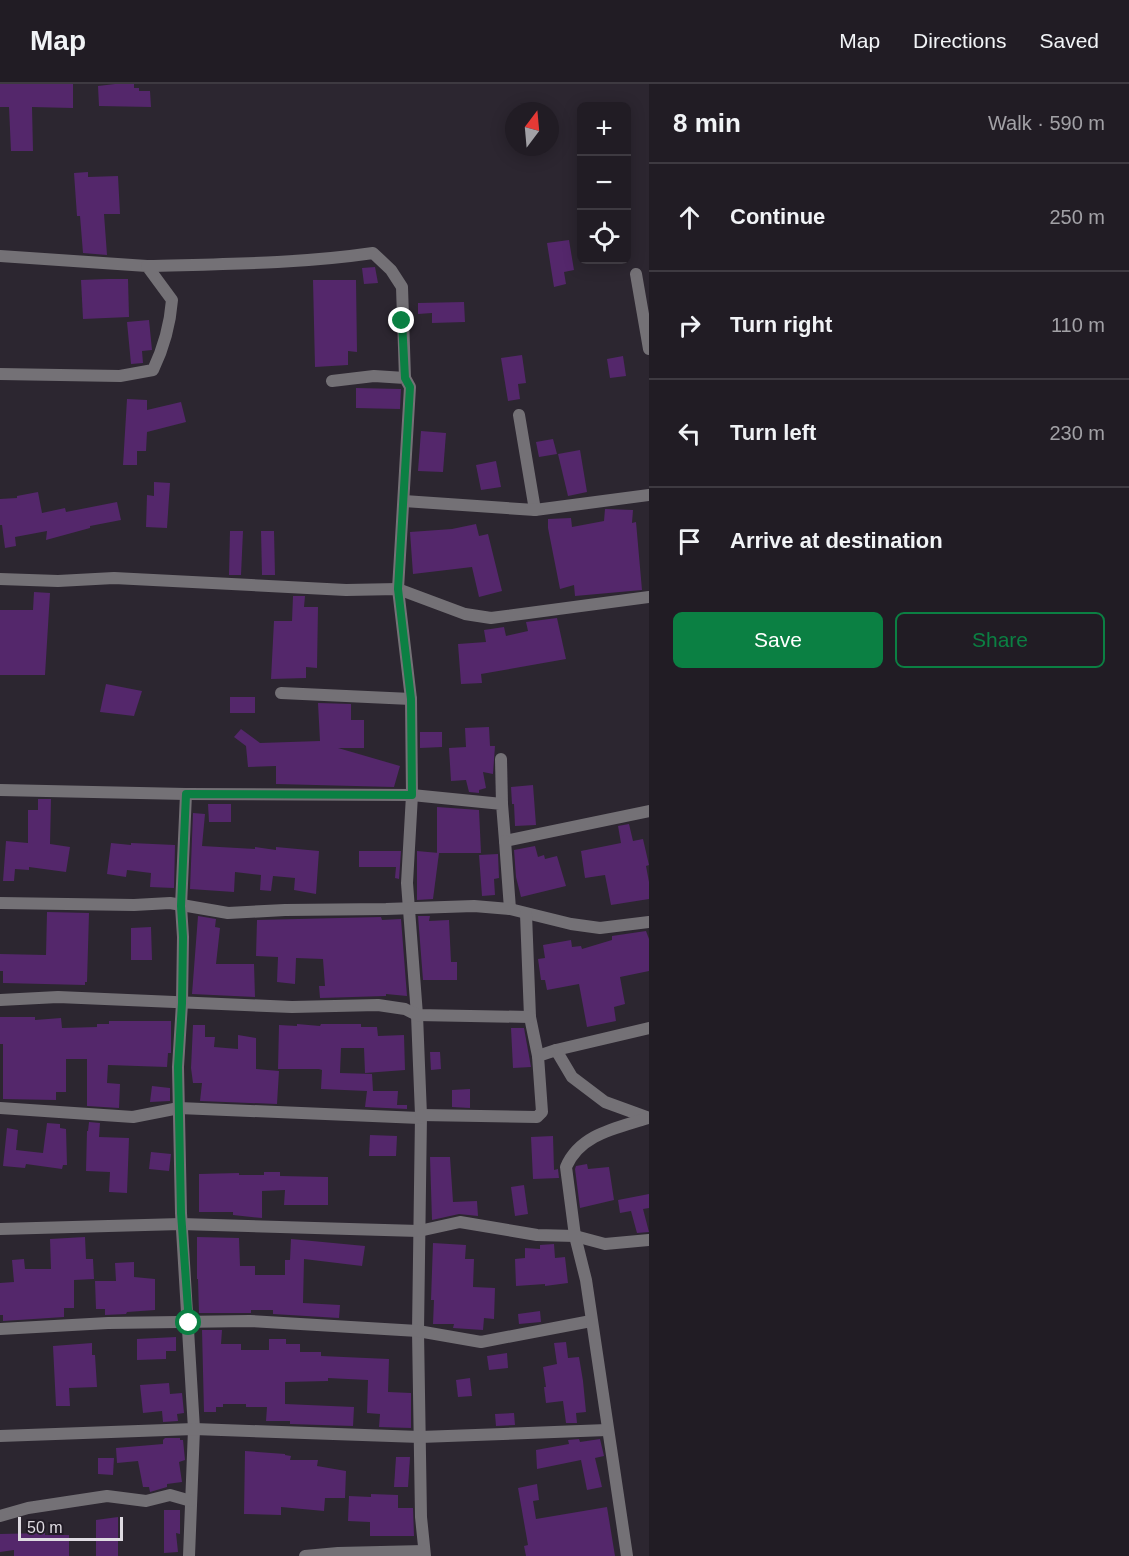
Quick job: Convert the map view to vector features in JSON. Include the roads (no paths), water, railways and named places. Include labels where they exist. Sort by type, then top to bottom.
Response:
[{"type":"street","points":[[0,256],[147,266],[257,264],[373,253],[391,270],[402,288],[405,378],[410,387],[398,589],[411,699],[412,795],[407,884],[417,1015],[421,1116],[418,1331],[421,1517],[425,1554],[305,1556]]},
{"type":"street","points":[[0,374],[120,376],[153,370],[170,326],[172,300],[147,266]]},
{"type":"street","points":[[636,274],[649,349]]},
{"type":"street","points":[[332,381],[374,376],[405,378]]},
{"type":"street","points":[[519,415],[536,510]]},
{"type":"street","points":[[404,501],[536,510],[649,495]]},
{"type":"street","points":[[0,579],[58,581],[114,578],[346,590],[398,589],[465,614],[490,618],[649,597]]},
{"type":"street","points":[[281,693],[411,699]]},
{"type":"street","points":[[501,759],[510,909]]},
{"type":"street","points":[[0,790],[412,795],[502,804]]},
{"type":"street","points":[[186,794],[181,906],[182,1003],[178,1067],[181,1224],[194,1429],[189,1556]]},
{"type":"street","points":[[505,841],[649,811]]},
{"type":"street","points":[[0,903],[134,905],[170,903],[228,913],[474,906],[510,909],[600,928],[649,922]]},
{"type":"street","points":[[0,1108],[133,1117],[179,1108],[421,1116],[537,1117],[542,1112],[538,1056],[530,1017],[526,914]]},
{"type":"street","points":[[0,1000],[57,997],[292,1007],[378,1005],[405,1009],[417,1015],[530,1017]]},
{"type":"street","points":[[538,1056],[649,1028]]},
{"type":"street","points":[[556,1050],[572,1077],[605,1102],[649,1118]]},
{"type":"street","points":[[627,1556],[586,1280],[575,1236],[566,1167],[578,1148],[593,1137],[649,1118]]},
{"type":"street","points":[[0,1229],[181,1224],[418,1231],[460,1222],[537,1235],[575,1236],[605,1244],[649,1240]]},
{"type":"street","points":[[0,1329],[108,1323],[250,1321],[418,1331],[481,1342],[591,1321]]},
{"type":"street","points":[[0,1436],[194,1429],[420,1437],[607,1430]]},
{"type":"street","points":[[0,1516],[28,1508],[107,1496],[146,1501],[170,1495],[191,1501]]}]
